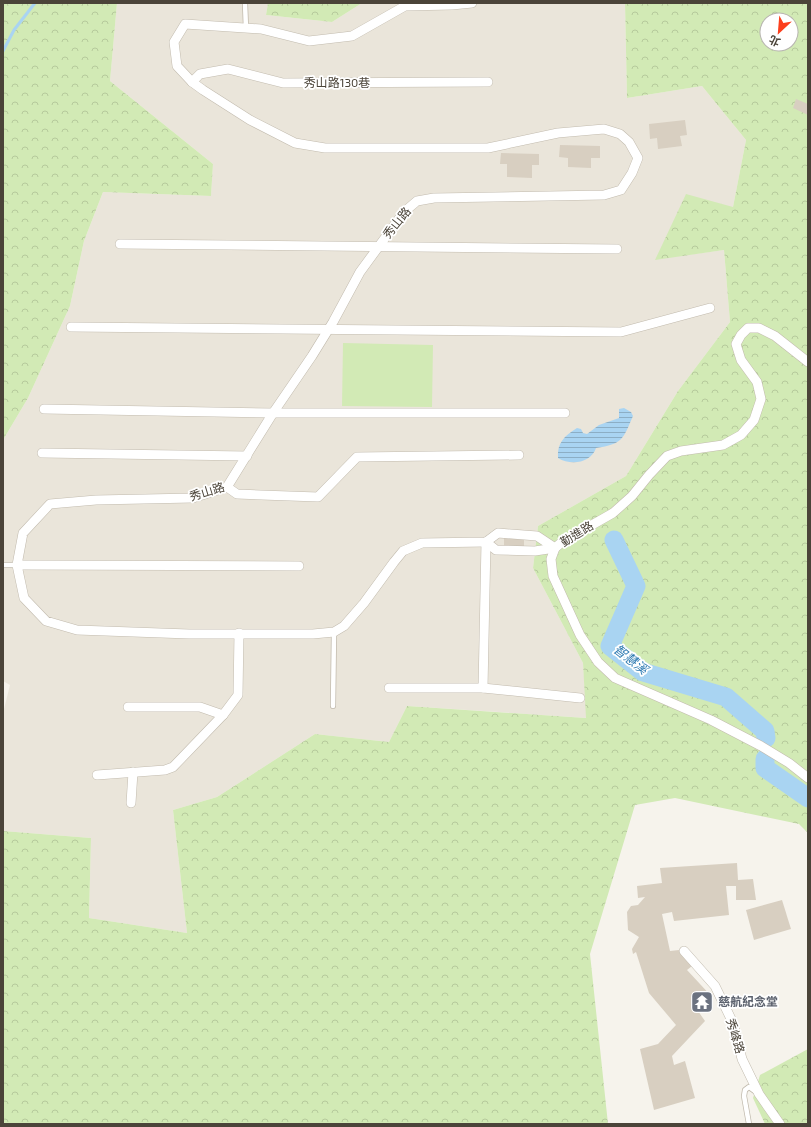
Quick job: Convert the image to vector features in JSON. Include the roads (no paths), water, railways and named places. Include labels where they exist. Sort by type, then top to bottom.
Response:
[{"type":"street","name":"秀山路","points":[[334,632],[313,634],[189,634],[77,630],[46,621],[24,598],[17,565],[23,533],[50,504],[96,500],[193,498],[227,488],[273,413],[312,356],[360,272],[404,212],[417,200],[434,198],[604,195],[621,190],[632,173],[638,158],[629,142],[620,134],[604,129],[558,133],[488,148],[325,148],[294,142],[250,120],[192,82],[177,66],[174,42],[185,24],[261,30],[309,41],[352,36],[404,6],[472,3]]},
{"type":"street","name":"秀山路130巷","points":[[192,82],[200,74],[228,69],[283,83],[488,82]]},
{"type":"street","points":[[120,244],[617,249]]},
{"type":"street","points":[[71,327],[329,328],[621,332],[710,308]]},
{"type":"street","name":"勤進路","points":[[808,362],[775,336],[759,328],[748,328],[741,334],[736,344],[741,360],[757,382],[761,399],[754,420],[740,435],[723,445],[681,451],[667,456],[632,496],[613,513],[562,542],[556,548],[551,559],[553,576],[580,635],[598,662],[615,678],[711,720],[761,746],[789,763],[808,778]]},
{"type":"street","points":[[44,409],[273,413],[565,412]]},
{"type":"street","points":[[42,453],[247,456]]},
{"type":"street","points":[[227,488],[237,494],[318,496],[357,457],[519,455]]},
{"type":"street","points":[[334,632],[344,626],[359,609],[403,552],[422,543],[486,542],[498,533],[536,536],[556,548]]},
{"type":"street","points":[[486,542],[496,550],[535,551],[556,548]]},
{"type":"street","points":[[483,688],[486,542]]},
{"type":"street","points":[[17,565],[299,566]]},
{"type":"street","points":[[97,775],[165,770],[173,767],[223,714],[238,695],[239,634]]},
{"type":"street","points":[[389,688],[483,688],[580,698]]},
{"type":"street","points":[[128,707],[200,707],[223,714]]},
{"type":"street","points":[[131,803],[133,772]]},
{"type":"street","name":"秀峰路","points":[[684,951],[715,986],[733,1023],[742,1059],[759,1094],[780,1124]]},
{"type":"lane","points":[[245,3],[246,29]]},
{"type":"lane","points":[[3,565],[17,565]]},
{"type":"lane","points":[[333,706],[334,632]]},
{"type":"lane","points":[[749,1124],[744,1096],[745,1090],[749,1087],[759,1094]]},
{"type":"water","points":[[624,408],[631,412],[633,416],[621,439],[612,445],[596,448],[590,457],[580,462],[569,462],[558,458],[560,444],[568,434],[577,428],[581,429],[583,433],[587,434],[599,425],[619,418],[619,409]]},
{"type":"waterway","points":[[3,51],[14,30],[35,3]]},
{"type":"waterway","name":"智慧溪","points":[[614,540],[636,586],[610,646],[643,672],[726,697],[765,731],[766,738]]},
{"type":"waterway","name":"智慧溪","points":[[765,759],[765,768],[808,798]]},
{"type":"place","name":"慈航紀念堂","points":[[702,1002]]}]
